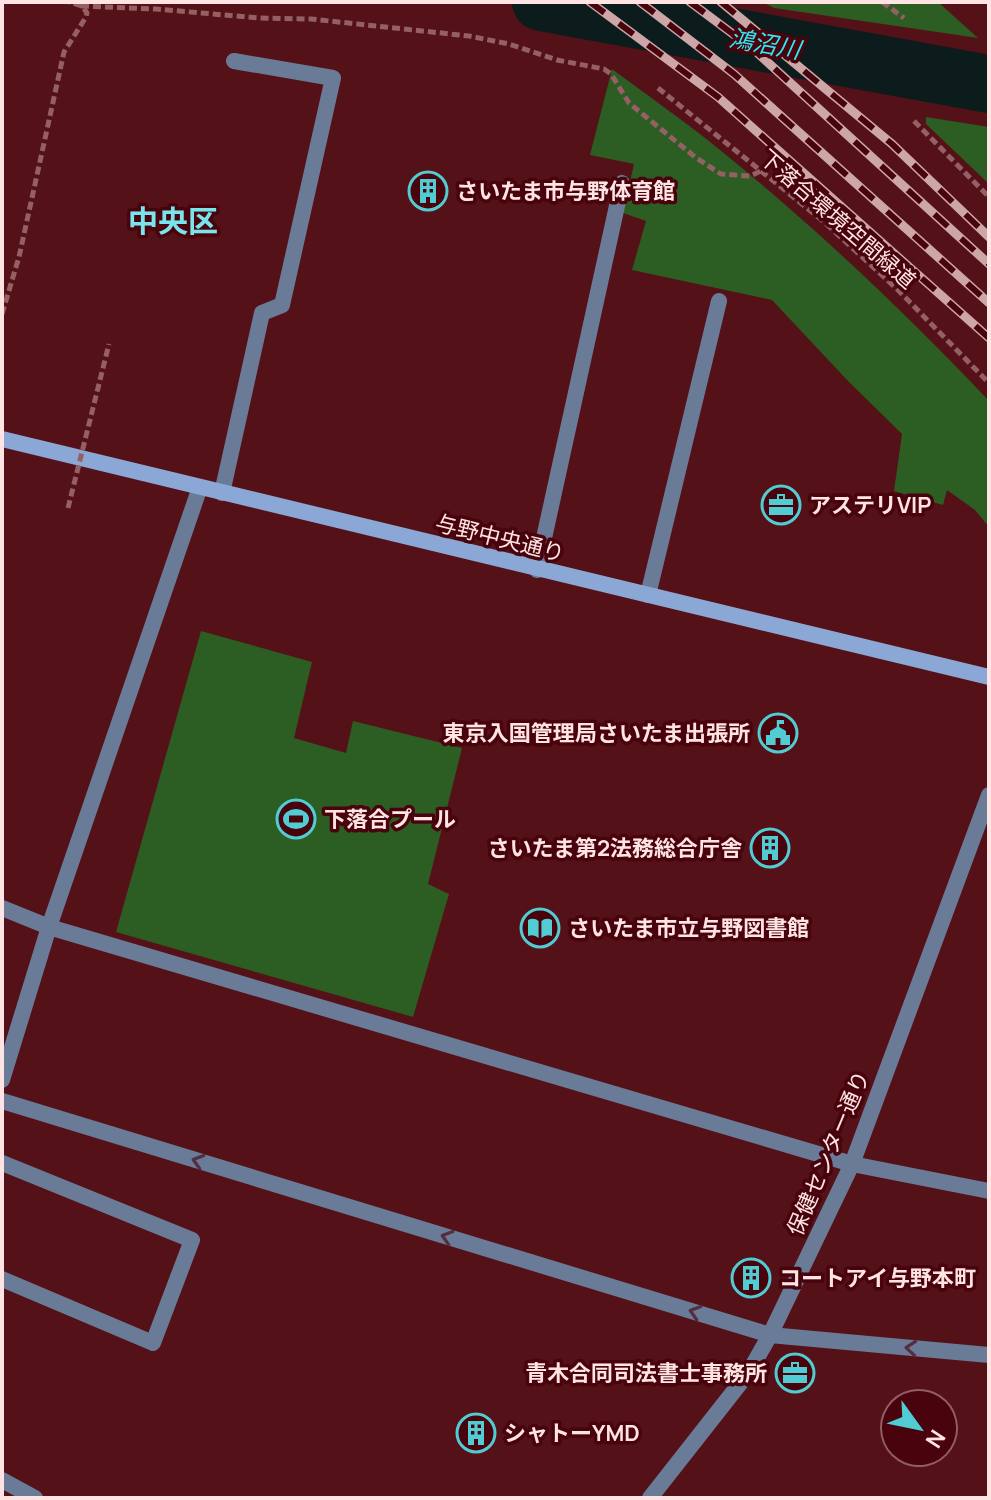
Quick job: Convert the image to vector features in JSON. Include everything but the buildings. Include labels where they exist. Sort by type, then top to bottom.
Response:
[{"type":"street","points":[[222,493],[262,313],[282,305],[333,78],[234,61]]},
{"type":"street","points":[[537,570],[622,183]]},
{"type":"street","points":[[648,595],[719,301]]},
{"type":"street","name":"与野中央通り","points":[[2,439],[989,677]]},
{"type":"street","points":[[2,1080],[49,927],[200,487]]},
{"type":"street","name":"保健センター通り","points":[[659,1495],[749,1372],[852,1164],[989,795]]},
{"type":"street","points":[[2,908],[49,927],[852,1164],[989,1191]]},
{"type":"street","points":[[2,1101],[770,1335],[989,1355]]},
{"type":"street","points":[[2,1163],[192,1240],[153,1343],[2,1279]]},
{"type":"street","points":[[2,1480],[35,1498]]},
{"type":"path","points":[[69,2],[81,6],[311,19],[469,36],[509,44],[557,60],[604,69],[611,74],[629,103],[695,157],[721,174],[750,176],[761,171]]},
{"type":"path","points":[[882,2],[904,18]]},
{"type":"path","points":[[2,313],[19,257],[64,52],[86,17],[87,13],[81,6]]},
{"type":"path","name":"下落合環境空間緑道","points":[[658,88],[823,221],[898,290],[989,383]]},
{"type":"path","points":[[914,121],[989,197]]},
{"type":"path","points":[[68,508],[109,344]]},
{"type":"green space","points":[[938,2],[978,38],[774,8],[764,3]]},
{"type":"green space","points":[[612,69],[707,140],[790,209],[892,303],[989,401],[989,527],[975,510],[947,490],[943,505],[894,491],[902,434],[772,300],[632,270],[646,221],[623,213],[634,164],[590,155]]},
{"type":"green space","points":[[926,117],[989,127],[989,184],[926,124]]},
{"type":"green space","name":"下落合プール","points":[[201,631],[312,662],[294,738],[346,753],[353,721],[462,748],[428,884],[449,894],[413,1017],[116,932]]},
{"type":"waterway","name":"鴻沼川","points":[[541,2],[989,84]]},
{"type":"railway","points":[[590,2],[718,97],[989,338]]},
{"type":"railway","points":[[640,2],[734,74],[989,303]]},
{"type":"railway","points":[[690,2],[753,49],[989,264]]},
{"type":"railway","points":[[721,2],[892,144],[989,237]]},
{"type":"place","name":"さいたま市与野体育館","points":[[428,191]]},
{"type":"place","name":"アステリVIP","points":[[781,505]]},
{"type":"place","name":"東京入国管理局さいたま出張所","points":[[778,733]]},
{"type":"place","name":"下落合プール","points":[[296,819]]},
{"type":"place","name":"さいたま第2法務総合庁舎","points":[[770,848]]},
{"type":"place","name":"さいたま市立与野図書館","points":[[540,928]]},
{"type":"place","name":"コートアイ与野本町","points":[[751,1278]]},
{"type":"place","name":"青木合同司法書士事務所","points":[[795,1373]]},
{"type":"place","name":"シャトーYMD","points":[[476,1433]]},
{"type":"district","name":"中央区","points":[[173,220]]}]
